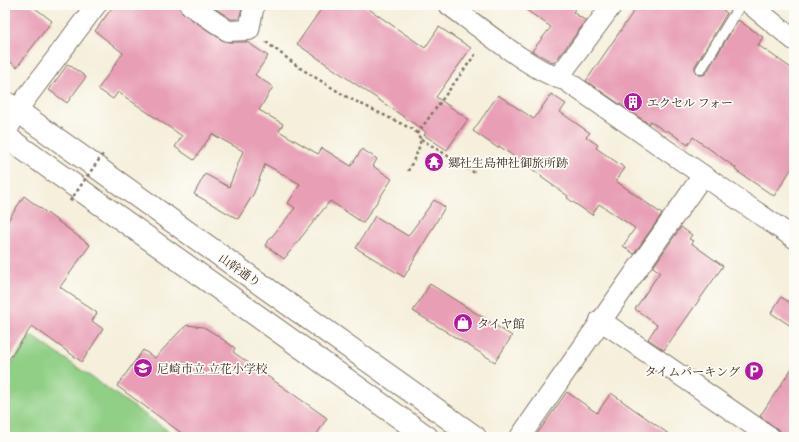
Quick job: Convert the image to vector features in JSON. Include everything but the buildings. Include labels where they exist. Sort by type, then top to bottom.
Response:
[{"type":"street","points":[[96,5],[11,106],[5,136],[427,437]]},
{"type":"street","points":[[190,5],[228,31],[249,30],[254,5]]},
{"type":"street","points":[[449,5],[524,59],[558,78],[565,80],[794,238]]},
{"type":"street","points":[[558,78],[612,5]]},
{"type":"street","points":[[751,5],[794,40]]},
{"type":"street","name":"山幹通り","points":[[11,106],[475,437]]},
{"type":"street","points":[[520,437],[592,336],[600,320],[703,175]]},
{"type":"street","points":[[600,320],[770,437]]},
{"type":"lane","points":[[700,69],[740,5]]},
{"type":"path","points":[[249,30],[300,68],[347,97],[414,130],[421,139],[474,173]]},
{"type":"path","points":[[417,134],[490,35]]},
{"type":"path","points":[[408,171],[418,151],[421,139]]},
{"type":"path","points":[[70,201],[103,154]]},
{"type":"green space","points":[[31,335],[177,437],[5,437],[5,374]]},
{"type":"place","name":"エクセル フォー","points":[[633,102]]},
{"type":"place","name":"郷社生島神社御旅所跡","points":[[434,162]]},
{"type":"place","name":"タイヤ館","points":[[463,323]]},
{"type":"place","name":"尼崎市立 立花小学校","points":[[143,368]]},
{"type":"place","name":"タイムパーキング","points":[[754,371]]}]
